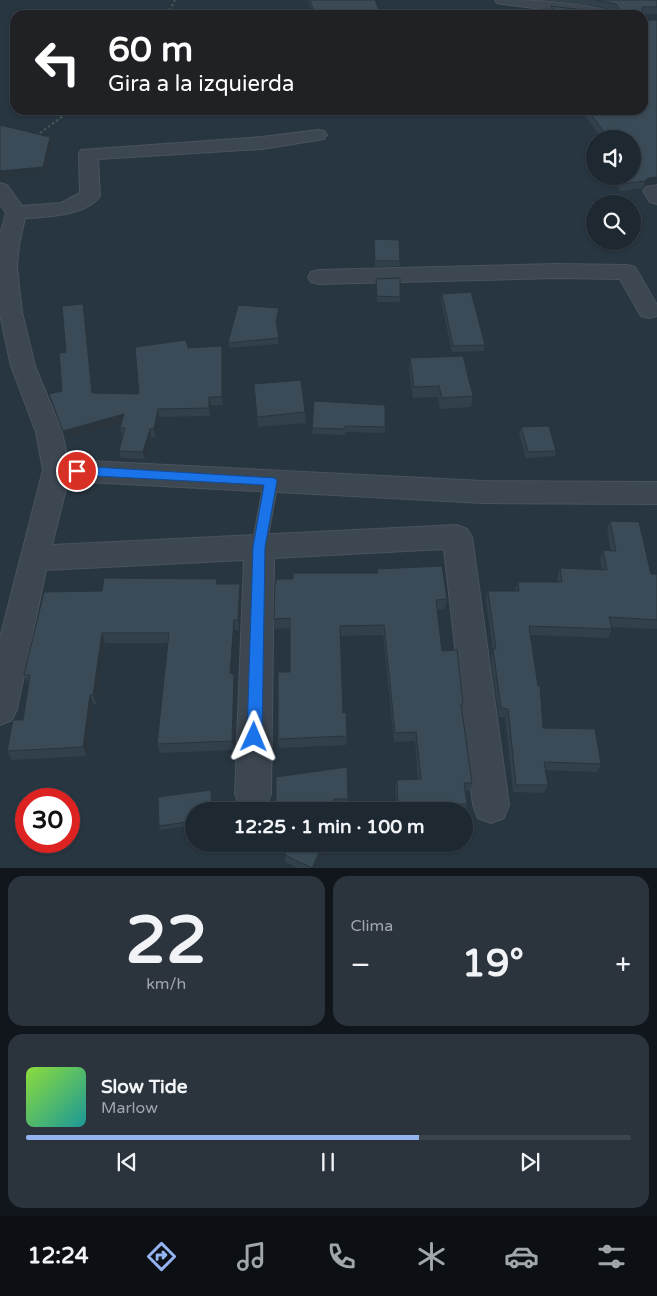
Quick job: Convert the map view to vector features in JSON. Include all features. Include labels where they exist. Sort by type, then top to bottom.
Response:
[{"type":"street","points":[[502,0],[587,10]]},
{"type":"street","points":[[16,213],[65,210],[90,196],[88,154],[262,142],[318,135]]},
{"type":"street","points":[[0,188],[16,213],[8,245],[6,267],[11,312],[8,338],[23,366],[49,432],[57,470],[34,558],[0,709]]},
{"type":"street","points":[[657,191],[653,191],[657,198]]},
{"type":"street","points":[[319,277],[627,272],[654,315]]},
{"type":"street","points":[[57,470],[483,492],[657,493]]},
{"type":"street","points":[[34,558],[457,537],[491,805]]},
{"type":"street","points":[[253,794],[259,547]]},
{"type":"lane","points":[[259,547],[271,481]]},
{"type":"path","points":[[35,136],[65,115]]},
{"type":"building","points":[[310,0],[375,0],[379,10],[313,10]]},
{"type":"building","points":[[596,0],[657,0],[657,7],[642,7],[642,10],[618,10],[619,8],[616,4]]},
{"type":"building","points":[[551,6],[583,10],[554,10]]},
{"type":"building","points":[[648,20],[657,20],[657,177],[648,178],[641,182],[641,130],[602,130],[592,115],[648,115]]},
{"type":"building","points":[[0,125],[50,137],[43,167],[0,171]]},
{"type":"building","points":[[374,239],[399,240],[400,261],[375,261]]},
{"type":"building","points":[[400,278],[400,297],[377,296],[376,279]]},
{"type":"building","points":[[471,292],[485,345],[453,346],[442,294]]},
{"type":"building","points":[[83,304],[92,393],[139,394],[135,347],[186,340],[188,348],[222,346],[222,397],[209,397],[209,408],[158,409],[154,429],[150,429],[143,452],[119,451],[125,428],[120,428],[124,414],[63,431],[49,394],[62,391],[59,353],[66,352],[62,306]]},
{"type":"building","points":[[238,305],[279,308],[276,321],[279,338],[228,343]]},
{"type":"building","points":[[463,356],[473,396],[442,398],[439,386],[414,387],[410,358]]},
{"type":"building","points":[[301,380],[305,412],[257,417],[254,384]]},
{"type":"building","points":[[314,401],[385,405],[385,427],[345,426],[345,429],[312,428]]},
{"type":"building","points":[[549,426],[556,451],[528,452],[521,427]]},
{"type":"building","points":[[610,521],[639,522],[651,574],[657,574],[657,620],[609,617],[612,629],[529,626],[538,686],[540,686],[543,728],[595,729],[601,764],[544,762],[548,785],[516,785],[508,709],[501,708],[493,649],[496,649],[488,591],[519,591],[518,582],[562,582],[560,568],[607,570],[603,550],[616,551]]},
{"type":"building","points":[[442,566],[447,599],[436,600],[442,651],[457,650],[463,704],[461,704],[472,783],[464,783],[467,802],[398,802],[397,780],[421,779],[416,732],[395,733],[384,625],[340,626],[343,713],[346,712],[347,736],[278,739],[278,672],[290,672],[290,618],[274,619],[276,579],[293,579],[293,573],[378,573],[377,569]]},
{"type":"building","points":[[104,578],[217,579],[216,584],[240,584],[238,620],[234,620],[230,673],[234,675],[232,741],[157,744],[169,633],[102,633],[93,695],[90,695],[83,747],[7,751],[13,720],[23,720],[30,675],[24,675],[44,592],[102,591]]},
{"type":"building","points":[[347,767],[348,799],[334,799],[334,802],[276,802],[276,777]]},
{"type":"building","points":[[211,790],[212,802],[185,802],[185,822],[159,826],[158,797]]},
{"type":"building","points":[[286,852],[319,852],[312,868],[285,855]]},
{"type":"route","points":[[77,471],[271,481],[259,547],[254,737]]}]
